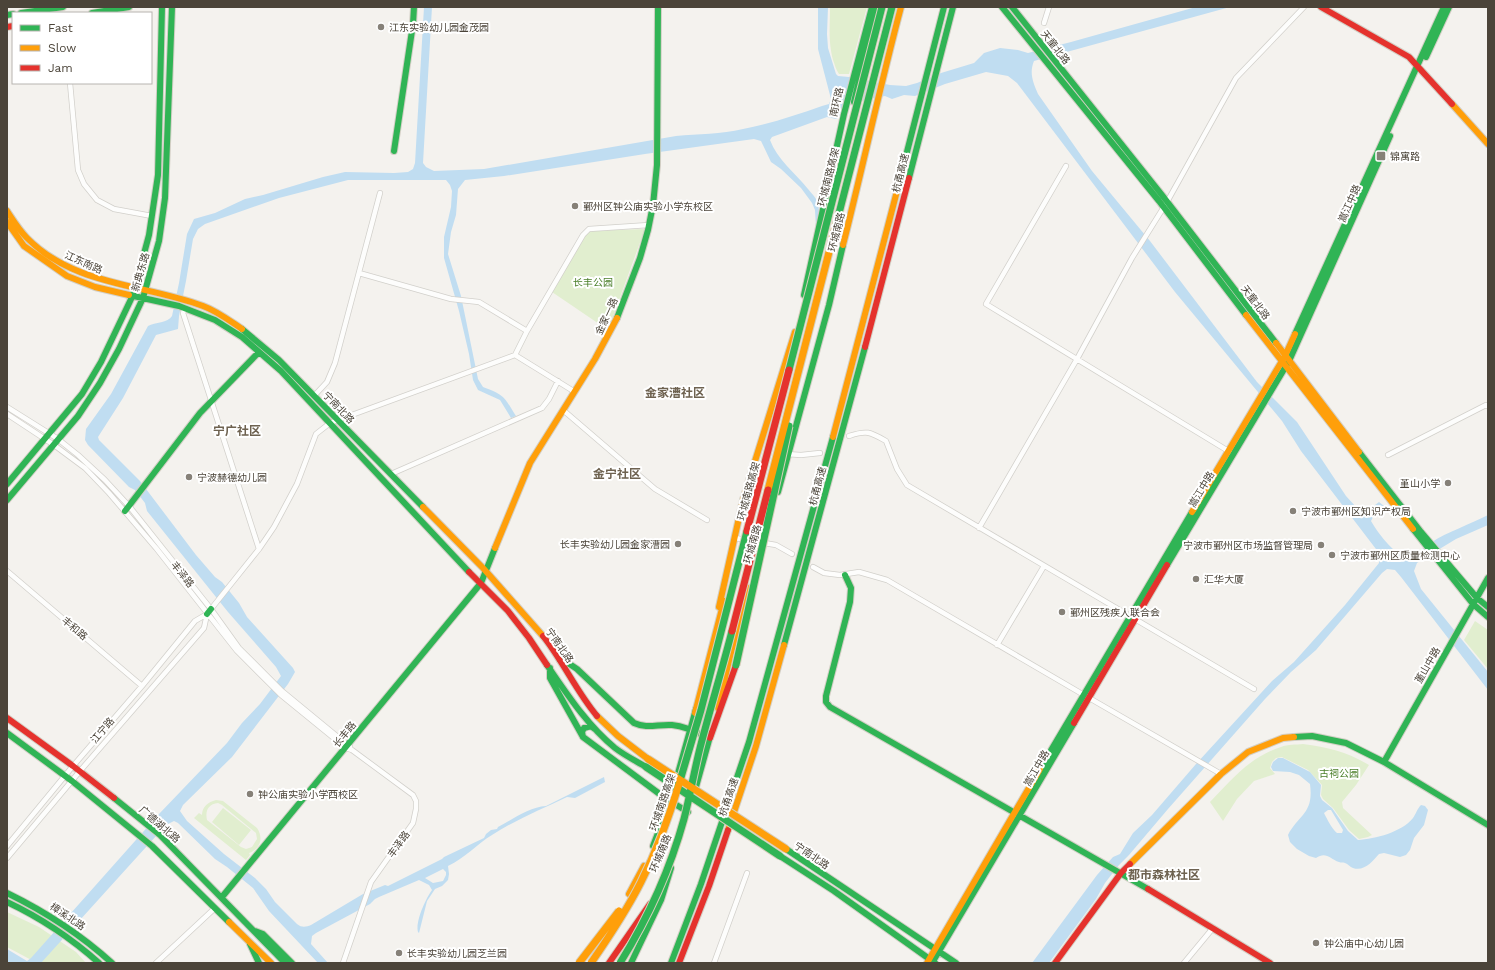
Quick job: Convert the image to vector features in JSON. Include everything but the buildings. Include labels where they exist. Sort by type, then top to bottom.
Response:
[{"type":"main road","points":[[28,12],[63,7]]},
{"type":"main road","points":[[98,12],[129,7]]},
{"type":"main road","name":"新典东路","points":[[7,484],[82,394],[101,362],[134,292],[149,235],[158,175],[162,7]]},
{"type":"main road","name":"新典东路","points":[[7,500],[78,416],[100,383],[119,349],[144,294],[159,241],[165,198],[172,7]]},
{"type":"main road","points":[[394,151],[414,24],[414,7]]},
{"type":"main road","name":"金家一路","points":[[481,583],[530,463],[575,392],[613,327],[629,289],[649,225],[653,205],[657,165],[658,7]]},
{"type":"main road","name":"南环路","points":[[836,150],[857,58],[872,7]]},
{"type":"main road","points":[[830,211],[844,141],[876,7]]},
{"type":"main road","name":"环城南路高架","points":[[590,963],[609,936],[641,882],[664,830],[684,767],[707,688],[830,211],[866,62],[882,7]]},
{"type":"main road","name":"环城南路高架","points":[[620,963],[659,890],[680,832],[689,799],[697,759],[721,673],[892,7]]},
{"type":"main road","name":"环城南路","points":[[609,963],[650,903],[688,812],[700,778],[730,656],[789,455],[829,305],[875,115],[883,75],[901,7]]},
{"type":"main road","name":"杭甬高速","points":[[671,963],[701,884],[749,742],[850,375],[944,7]]},
{"type":"main road","name":"杭甬高速","points":[[679,963],[709,886],[756,746],[857,378],[953,7]]},
{"type":"main road","name":"天童北路","points":[[1002,7],[1123,152]]},
{"type":"main road","name":"天童北路","points":[[1012,7],[1285,362],[1421,532],[1438,556],[1475,601],[1488,607]]},
{"type":"main road","points":[[1321,7],[1409,57],[1488,144]]},
{"type":"main road","name":"嵩江中路","points":[[1230,453],[1274,387],[1419,67],[1444,7]]},
{"type":"main road","name":"嵩江中路","points":[[1419,67],[1449,7]]},
{"type":"main road","name":"环城南路","points":[[590,963],[648,859],[670,802],[695,713],[743,500],[800,316],[836,150]]},
{"type":"main road","name":"江东南路","points":[[7,211],[30,241],[48,256],[72,270],[134,292]]},
{"type":"main road","name":"江东南路","points":[[7,222],[24,246],[67,276],[95,287],[134,292],[171,300],[182,304]]},
{"type":"main road","name":"宁南北路","points":[[182,304],[206,307],[224,317],[246,332],[288,369],[486,571],[543,636],[560,660],[578,690],[599,718],[624,742],[956,963]]},
{"type":"main road","name":"宁南北路","points":[[182,304],[215,320],[242,337],[281,371],[454,557],[508,611],[569,696],[596,729],[615,748],[834,891],[931,962]]},
{"type":"main road","points":[[127,508],[200,413],[259,352]]},
{"type":"main road","points":[[1285,362],[1422,541],[1438,556]]},
{"type":"main road","name":"嵩江中路","points":[[931,962],[1133,617],[1285,362]]},
{"type":"main road","points":[[560,660],[565,661],[592,682],[618,710],[635,724],[646,726],[675,725],[710,738],[736,666],[787,440],[798,372]]},
{"type":"main road","points":[[695,713],[770,429],[788,376]]},
{"type":"main road","points":[[845,575],[851,588],[850,602],[827,687],[826,702],[830,707],[1017,815],[1103,862],[1270,963]]},
{"type":"main road","name":"堇山中路","points":[[1384,762],[1488,578]]},
{"type":"main road","name":"长丰路","points":[[222,897],[349,747],[481,583]]},
{"type":"main road","points":[[1475,601],[1488,617]]},
{"type":"main road","points":[[550,668],[550,678],[583,737],[596,749],[630,771],[670,802],[688,812]]},
{"type":"main road","points":[[570,678],[579,671]]},
{"type":"main road","name":"广德湖北路","points":[[7,718],[80,771],[160,835],[285,963]]},
{"type":"main road","points":[[583,737],[582,732],[584,728],[591,726],[596,729]]},
{"type":"main road","points":[[7,733],[72,781],[152,846],[271,963]]},
{"type":"main road","points":[[1054,963],[1121,873],[1221,774],[1248,752],[1271,742],[1295,737],[1312,736],[1333,739],[1346,743],[1384,762],[1488,825]]},
{"type":"main road","points":[[635,963],[664,892],[680,832]]},
{"type":"main road","points":[[579,963],[641,882]]},
{"type":"main road","name":"樟溪北路","points":[[7,893],[57,919],[74,931],[112,963]]},
{"type":"main road","name":"樟溪北路","points":[[7,902],[52,926],[70,938],[99,963]]},
{"type":"main road","points":[[251,929],[263,934],[292,963]]},
{"type":"main road","points":[[632,963],[648,930]]},
{"type":"main road","points":[[249,940],[259,963]]},
{"type":"street","points":[[1044,23],[1049,7]]},
{"type":"street","points":[[979,528],[1077,359],[1163,203],[1236,78],[1304,7]]},
{"type":"street","points":[[70,84],[78,170],[84,184],[97,200],[114,209],[152,216]]},
{"type":"street","points":[[1066,166],[986,304],[1230,453]]},
{"type":"street","points":[[314,396],[327,382],[332,373],[380,193]]},
{"type":"street","points":[[210,610],[259,549],[274,527],[297,484],[316,434],[330,423],[515,355],[527,331],[583,234],[589,229],[649,225]]},
{"type":"street","points":[[359,273],[451,298],[482,303],[527,331]]},
{"type":"street","points":[[182,304],[183,313],[259,549]]},
{"type":"street","points":[[515,355],[575,392]]},
{"type":"street","points":[[391,474],[542,408],[549,399],[558,381]]},
{"type":"street","points":[[1388,455],[1486,405],[1488,406]]},
{"type":"street","name":"丰泽路","points":[[7,407],[56,442],[127,508],[240,648],[282,693]]},
{"type":"street","points":[[563,410],[655,489],[708,520]]},
{"type":"street","name":"丰泽路","points":[[7,414],[47,436]]},
{"type":"street","points":[[849,436],[861,432],[872,433],[886,441],[897,469],[907,485],[1254,689]]},
{"type":"street","points":[[760,446],[789,455],[820,453]]},
{"type":"street","points":[[735,538],[776,545],[792,554]]},
{"type":"street","points":[[997,645],[1044,566]]},
{"type":"street","points":[[813,567],[824,573],[845,575],[859,572],[887,580],[1086,697],[1221,774]]},
{"type":"street","name":"丰和路","points":[[7,571],[142,686]]},
{"type":"street","name":"丰泽路","points":[[210,610],[237,651],[264,679],[349,747],[413,795],[416,801],[413,823],[368,888],[343,963]]},
{"type":"street","name":"江宁路","points":[[7,846],[195,621],[210,610]]},
{"type":"street","name":"江宁路","points":[[7,858],[204,628],[210,610]]},
{"type":"street","points":[[714,963],[747,873]]},
{"type":"street","points":[[156,963],[215,908]]},
{"type":"street","points":[[1184,963],[1213,928]]},
{"type":"green space","points":[[830,7],[867,7],[849,74],[839,74],[831,53]]},
{"type":"green space","name":"长丰公园","points":[[645,229],[608,330],[552,292],[586,231]]},
{"type":"green space","points":[[1475,621],[1488,630],[1488,669],[1464,640]]},
{"type":"green space","name":"古祠公园","points":[[1303,744],[1337,751],[1369,765],[1356,785],[1342,802],[1343,808],[1372,835],[1359,839],[1349,830],[1333,808],[1323,799],[1321,795],[1322,785],[1308,770],[1282,757],[1276,758],[1272,762],[1270,768],[1275,774],[1254,781],[1237,799],[1223,821],[1210,802],[1234,777],[1260,756],[1270,751],[1286,745]]},
{"type":"green space","points":[[213,801],[223,801],[257,828],[260,836],[260,843],[256,849],[249,853],[250,855],[246,860],[194,818],[199,813],[202,815],[204,807]],"holes":[[[218,803],[256,833],[257,839],[252,847],[246,849],[241,847],[207,820],[206,814],[208,808]]]},
{"type":"green space","points":[[223,808],[251,830],[239,845],[212,822]]},
{"type":"green space","points":[[7,912],[39,927],[76,952],[86,963],[37,963],[7,947]]},
{"type":"water","points":[[424,7],[432,7],[423,163],[426,167],[434,171],[484,169],[676,136],[735,131],[773,122],[829,104],[831,99],[818,49],[818,7],[828,7],[828,48],[836,74],[838,76],[890,85],[906,86],[974,63],[984,53],[1000,48],[1028,53],[1196,7],[1230,7],[1034,61],[1032,78],[1038,94],[1092,171],[1150,241],[1257,382],[1297,422],[1346,496],[1357,508],[1363,511],[1371,508],[1379,502],[1384,506],[1374,515],[1371,521],[1381,536],[1391,547],[1401,555],[1409,556],[1438,538],[1488,515],[1488,525],[1456,539],[1423,559],[1417,563],[1414,571],[1421,589],[1488,672],[1488,690],[1401,577],[1395,570],[1387,569],[1316,650],[1291,672],[1265,699],[1119,865],[1049,963],[1032,963],[1097,875],[1113,857],[1120,854],[1133,833],[1152,815],[1196,764],[1272,681],[1294,662],[1345,605],[1379,563],[1379,553],[1301,451],[1282,421],[1175,292],[1017,83],[1008,76],[986,72],[945,84],[915,96],[904,95],[892,99],[885,96],[851,103],[841,117],[836,119],[827,117],[772,137],[770,140],[777,153],[814,196],[817,202],[819,213],[816,228],[815,210],[812,203],[801,188],[781,169],[771,162],[761,141],[754,139],[504,176],[465,180],[458,189],[456,215],[451,232],[448,254],[461,296],[478,379],[483,387],[496,392],[503,397],[516,416],[511,418],[500,400],[478,390],[473,380],[469,354],[459,311],[444,258],[444,237],[451,207],[452,191],[450,185],[446,180],[348,180],[279,198],[205,224],[198,229],[193,239],[178,329],[156,335],[123,398],[98,437],[99,440],[140,481],[196,555],[215,577],[222,582],[239,603],[247,617],[295,672],[288,684],[232,757],[183,805],[180,811],[187,821],[224,854],[255,878],[266,889],[275,902],[297,924],[304,927],[311,925],[363,894],[385,885],[388,886],[484,838],[491,830],[497,829],[498,827],[522,814],[546,806],[604,777],[605,782],[575,798],[567,797],[510,824],[448,866],[448,880],[442,886],[435,889],[427,901],[419,933],[417,928],[418,922],[424,904],[432,890],[429,885],[419,880],[375,899],[370,904],[316,933],[312,936],[311,944],[328,963],[318,963],[269,911],[253,888],[215,859],[178,823],[174,821],[166,825],[41,963],[7,963],[7,949],[27,961],[31,958],[159,814],[227,743],[242,723],[260,704],[281,676],[276,667],[228,612],[147,511],[145,503],[135,490],[129,487],[88,445],[85,440],[86,429],[111,394],[148,326],[168,320],[172,316],[187,234],[194,219],[215,213],[245,199],[323,177],[345,172],[408,172],[413,169],[415,163]],"holes":[[[443,869],[446,872],[443,881],[433,883],[425,878]]]},
{"type":"water","points":[[1278,758],[1283,758],[1310,772],[1321,785],[1320,796],[1322,800],[1332,808],[1348,831],[1358,840],[1372,838],[1395,831],[1413,818],[1421,805],[1425,806],[1428,810],[1424,825],[1414,838],[1410,850],[1406,855],[1400,857],[1384,853],[1379,854],[1368,865],[1361,868],[1353,868],[1346,863],[1339,862],[1325,855],[1316,858],[1309,856],[1297,849],[1290,842],[1288,835],[1308,808],[1311,794],[1310,784],[1299,775],[1290,772],[1273,771],[1271,767],[1273,762]],"holes":[[[1331,810],[1343,830],[1342,833],[1337,833],[1335,831],[1324,813]]]},
{"type":"traffic: fast","points":[[28,12],[63,7]]},
{"type":"traffic: fast","points":[[98,12],[129,7]]},
{"type":"traffic: fast","points":[[7,484],[82,394],[101,362],[133,295],[149,235],[158,175],[162,7]]},
{"type":"traffic: fast","points":[[7,500],[78,416],[100,383],[119,349],[143,298],[159,241],[165,198],[172,7]]},
{"type":"traffic: fast","points":[[394,151],[413,24],[414,7]]},
{"type":"traffic: fast","points":[[617,318],[640,258],[653,205],[657,165],[658,7]]},
{"type":"traffic: fast","points":[[804,295],[844,114],[872,7]]},
{"type":"traffic: fast","points":[[854,102],[876,7]]},
{"type":"traffic: fast","points":[[789,370],[882,7]]},
{"type":"traffic: fast","points":[[837,221],[892,7]]},
{"type":"traffic: fast","points":[[897,191],[944,7]]},
{"type":"traffic: fast","points":[[909,178],[953,7]]},
{"type":"traffic: fast","points":[[1002,7],[1159,201],[1246,315]]},
{"type":"traffic: fast","points":[[1012,7],[1162,195],[1276,343]]},
{"type":"traffic: fast","points":[[1295,334],[1444,7]]},
{"type":"traffic: fast","points":[[1426,57],[1449,7]]},
{"type":"traffic: fast","points":[[7,15],[12,14]]},
{"type":"traffic: fast","points":[[1167,565],[1289,361],[1390,136]]},
{"type":"traffic: fast","points":[[778,492],[829,305],[843,245]]},
{"type":"traffic: fast","points":[[129,295],[179,306],[215,320],[242,337],[281,371],[469,572]]},
{"type":"traffic: fast","points":[[242,329],[279,360],[423,507]]},
{"type":"traffic: fast","points":[[784,645],[865,347]]},
{"type":"traffic: fast","points":[[125,511],[200,413],[259,352]]},
{"type":"traffic: fast","points":[[736,665],[789,426]]},
{"type":"traffic: fast","points":[[671,963],[701,884],[749,742],[833,437]]},
{"type":"traffic: fast","points":[[1359,452],[1421,532],[1477,598],[1488,607]]},
{"type":"traffic: fast","points":[[1040,769],[1192,512]]},
{"type":"traffic: fast","points":[[1413,529],[1473,604],[1488,617]]},
{"type":"traffic: fast","points":[[679,784],[701,710],[747,531]]},
{"type":"traffic: fast","points":[[222,897],[481,583],[495,548]]},
{"type":"traffic: fast","points":[[845,575],[851,588],[850,602],[826,696],[826,702],[830,707],[1148,889]]},
{"type":"traffic: fast","points":[[1384,762],[1488,578]]},
{"type":"traffic: fast","points":[[207,614],[211,609]]},
{"type":"traffic: fast","points":[[620,963],[649,911],[672,857],[686,810],[700,748],[732,631]]},
{"type":"traffic: fast","points":[[560,660],[577,669],[634,723],[643,726],[667,725],[682,727],[708,738]]},
{"type":"traffic: fast","points":[[547,665],[578,709],[595,729],[615,748],[646,767]]},
{"type":"traffic: fast","points":[[550,668],[550,678],[583,737],[582,732],[584,728],[591,726],[595,729]]},
{"type":"traffic: fast","points":[[653,846],[670,802],[696,709]]},
{"type":"traffic: fast","points":[[932,963],[1074,723]]},
{"type":"traffic: fast","points":[[7,733],[72,781],[152,846],[229,922]]},
{"type":"traffic: fast","points":[[694,794],[711,733]]},
{"type":"traffic: fast","points":[[1294,737],[1312,736],[1346,743],[1384,762],[1488,825]]},
{"type":"traffic: fast","points":[[583,737],[665,798],[688,812]]},
{"type":"traffic: fast","points":[[646,767],[780,856]]},
{"type":"traffic: fast","points":[[114,798],[160,835],[285,963]]},
{"type":"traffic: fast","points":[[786,849],[956,963]]},
{"type":"traffic: fast","points":[[780,856],[834,891],[935,963]]},
{"type":"traffic: fast","points":[[631,963],[661,900],[671,868]]},
{"type":"traffic: fast","points":[[7,893],[62,924],[88,942],[112,963]]},
{"type":"traffic: fast","points":[[7,902],[55,929],[78,945],[99,963]]},
{"type":"traffic: fast","points":[[255,931],[263,934],[292,963]]},
{"type":"traffic: fast","points":[[250,944],[259,963]]},
{"type":"traffic: slow","points":[[843,245],[901,7]]},
{"type":"traffic: slow","points":[[1452,104],[1488,144]]},
{"type":"traffic: slow","points":[[833,437],[897,191]]},
{"type":"traffic: slow","points":[[7,211],[27,238],[46,254],[66,266],[110,282],[203,306],[218,313],[242,329]]},
{"type":"traffic: slow","points":[[768,490],[837,221]]},
{"type":"traffic: slow","points":[[7,222],[24,246],[67,276],[95,287],[129,295]]},
{"type":"traffic: slow","points":[[1246,315],[1413,529]]},
{"type":"traffic: slow","points":[[495,548],[530,463],[595,359],[617,318]]},
{"type":"traffic: slow","points":[[719,607],[743,500],[795,332]]},
{"type":"traffic: slow","points":[[1192,512],[1285,356],[1295,334]]},
{"type":"traffic: slow","points":[[1276,343],[1359,452]]},
{"type":"traffic: slow","points":[[423,507],[483,568],[543,636]]},
{"type":"traffic: slow","points":[[718,708],[730,656],[749,588]]},
{"type":"traffic: slow","points":[[695,713],[724,601]]},
{"type":"traffic: slow","points":[[728,830],[756,746],[784,645]]},
{"type":"traffic: slow","points":[[597,716],[618,736],[648,759]]},
{"type":"traffic: slow","points":[[1130,864],[1221,774],[1248,752],[1283,738],[1294,737]]},
{"type":"traffic: slow","points":[[648,759],[786,849]]},
{"type":"traffic: slow","points":[[927,963],[1040,769]]},
{"type":"traffic: slow","points":[[591,963],[618,923],[641,882],[662,833],[679,784]]},
{"type":"traffic: slow","points":[[629,894],[644,866]]},
{"type":"traffic: slow","points":[[579,963],[619,911]]},
{"type":"traffic: slow","points":[[229,922],[271,963]]},
{"type":"traffic: jam","points":[[1321,7],[1409,57],[1452,104]]},
{"type":"traffic: jam","points":[[7,27],[12,26]]},
{"type":"traffic: jam","points":[[865,347],[909,178]]},
{"type":"traffic: jam","points":[[747,531],[789,370]]},
{"type":"traffic: jam","points":[[732,631],[768,490]]},
{"type":"traffic: jam","points":[[1074,723],[1167,565]]},
{"type":"traffic: jam","points":[[469,572],[508,611],[529,638],[547,665]]},
{"type":"traffic: jam","points":[[543,636],[597,716]]},
{"type":"traffic: jam","points":[[710,738],[736,665]]},
{"type":"traffic: jam","points":[[7,718],[114,798]]},
{"type":"traffic: jam","points":[[679,963],[709,886],[728,830]]},
{"type":"traffic: jam","points":[[1055,963],[1121,873],[1130,864]]},
{"type":"traffic: jam","points":[[1148,889],[1270,963]]},
{"type":"traffic: jam","points":[[609,963],[650,904]]},
{"type":"place","name":"江东实验幼儿园金茂园","points":[[381,27]]},
{"type":"place","name":"锦寓路","points":[[1381,156]]},
{"type":"place","name":"鄞州区钟公庙实验小学东校区","points":[[575,206]]},
{"type":"place","name":"宁波赫德幼儿园","points":[[189,477]]},
{"type":"place","name":"堇山小学","points":[[1448,483]]},
{"type":"place","name":"宁波市鄞州区知识产权局","points":[[1293,511]]},
{"type":"place","name":"长丰实验幼儿园金家漕园","points":[[678,544]]},
{"type":"place","name":"宁波市鄞州区市场监督管理局","points":[[1321,545]]},
{"type":"place","name":"宁波市鄞州区质量检测中心","points":[[1332,555]]},
{"type":"place","name":"汇华大厦","points":[[1196,579]]},
{"type":"place","name":"鄞州区残疾人联合会","points":[[1062,612]]},
{"type":"place","name":"钟公庙实验小学西校区","points":[[250,794]]},
{"type":"place","name":"钟公庙中心幼儿园","points":[[1316,943]]},
{"type":"place","name":"长丰实验幼儿园芝兰园","points":[[399,953]]},
{"type":"district","name":"金家漕社区","points":[[675,393]]},
{"type":"district","name":"宁广社区","points":[[237,431]]},
{"type":"district","name":"金宁社区","points":[[617,474]]},
{"type":"district","name":"都市森林社区","points":[[1164,875]]}]
